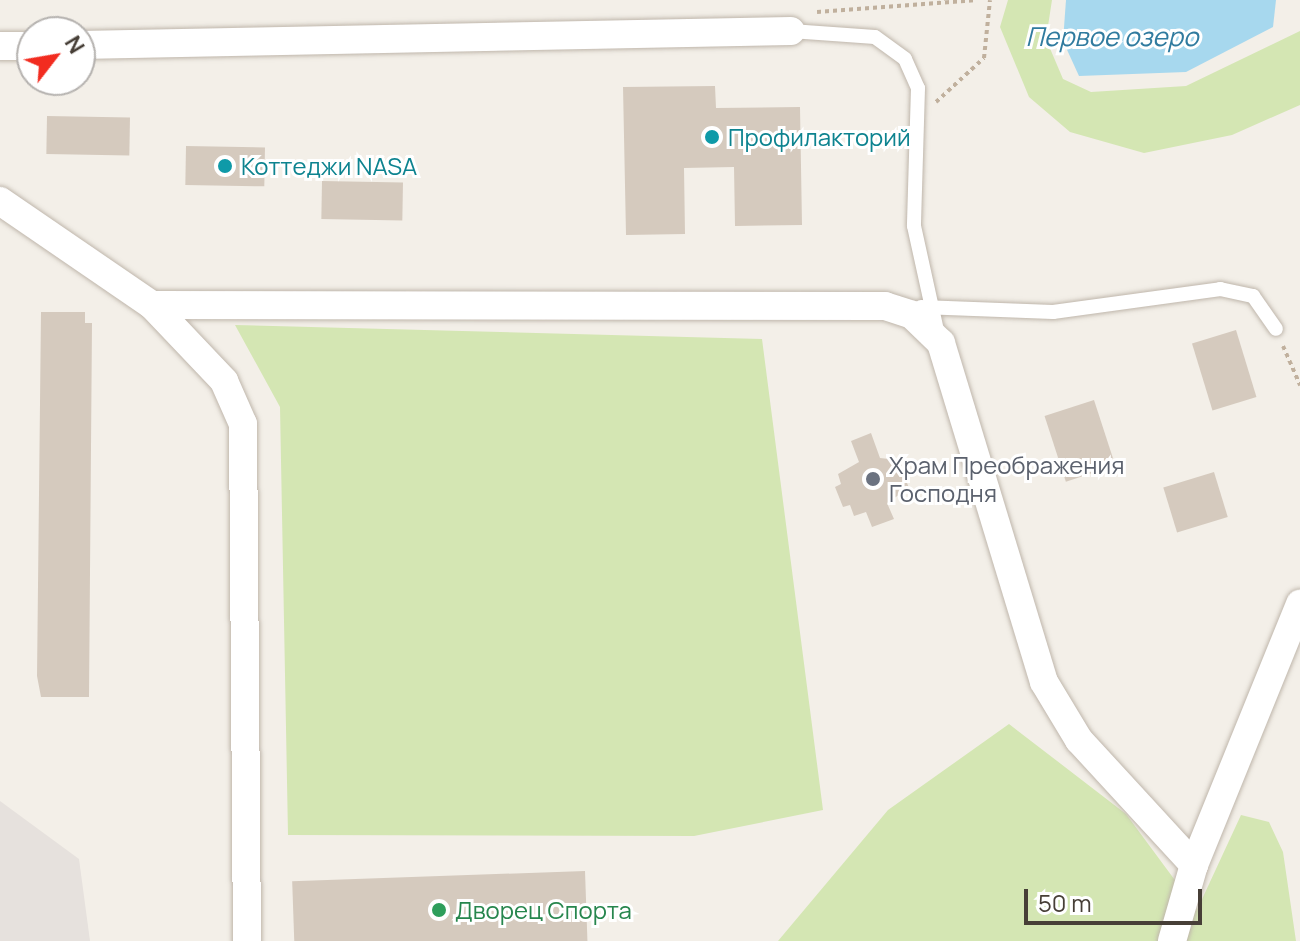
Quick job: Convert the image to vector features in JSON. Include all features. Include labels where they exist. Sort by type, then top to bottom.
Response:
[{"type":"street","points":[[96,45],[791,31]]},
{"type":"street","points":[[0,201],[152,305],[224,381],[243,424],[247,941]]},
{"type":"street","points":[[152,305],[885,306],[912,315],[941,343],[1044,682],[1079,740],[1194,865]]},
{"type":"street","points":[[1172,941],[1194,865],[1300,604]]},
{"type":"lane","points":[[791,31],[875,37],[905,59],[918,88],[914,226],[930,307],[941,343]]},
{"type":"lane","points":[[885,306],[1053,312],[1220,289],[1253,296],[1276,329]]},
{"type":"path","points":[[791,31],[806,13],[975,0]]},
{"type":"path","points":[[918,115],[965,83],[984,58],[990,0]]},
{"type":"path","points":[[1276,329],[1300,385]]},
{"type":"shaded area","points":[[0,801],[79,859],[90,941],[0,941]]},
{"type":"green space","points":[[1008,0],[1052,0],[1046,39],[1063,79],[1091,92],[1186,86],[1300,31],[1300,105],[1232,135],[1144,153],[1070,132],[1029,97],[1000,27]]},
{"type":"green space","points":[[235,325],[762,339],[823,810],[694,836],[288,835],[280,407]]},
{"type":"green space","points":[[1009,724],[1126,814],[1197,910],[1241,815],[1269,822],[1283,852],[1296,941],[778,941],[888,810]]},
{"type":"water","name":"Первое озеро","points":[[1066,0],[1276,0],[1273,27],[1186,72],[1079,76],[1063,41]]},
{"type":"building","name":"Профилакторий","points":[[715,86],[716,108],[800,107],[802,225],[735,226],[734,167],[684,168],[685,234],[626,235],[623,87]]},
{"type":"building","points":[[47,116],[130,117],[129,155],[46,154]]},
{"type":"building","name":"Коттеджи NASA","points":[[186,146],[265,147],[264,186],[185,185]]},
{"type":"building","points":[[322,181],[403,182],[402,220],[321,219]]},
{"type":"building","points":[[41,312],[85,312],[85,323],[92,323],[89,697],[41,697],[37,676]]},
{"type":"building","points":[[1236,330],[1256,397],[1212,410],[1192,343]]},
{"type":"building","points":[[1094,400],[1115,466],[1066,482],[1045,416]]},
{"type":"building","name":"Храм Преображения Господня","points":[[871,433],[880,458],[898,460],[909,488],[887,503],[894,519],[872,527],[866,512],[854,516],[850,505],[843,507],[835,487],[841,484],[838,474],[859,462],[851,441]]},
{"type":"building","points":[[1214,472],[1228,517],[1177,532],[1163,487]]},
{"type":"building","name":"Дворец Спорта","points":[[585,871],[587,941],[294,941],[292,881]]},
{"type":"place","name":"Профилакторий","points":[[712,137]]},
{"type":"place","name":"Коттеджи NASA","points":[[225,166]]},
{"type":"place","name":"Храм Преображения Господня","points":[[873,479]]},
{"type":"place","name":"Дворец Спорта","points":[[439,910]]}]
